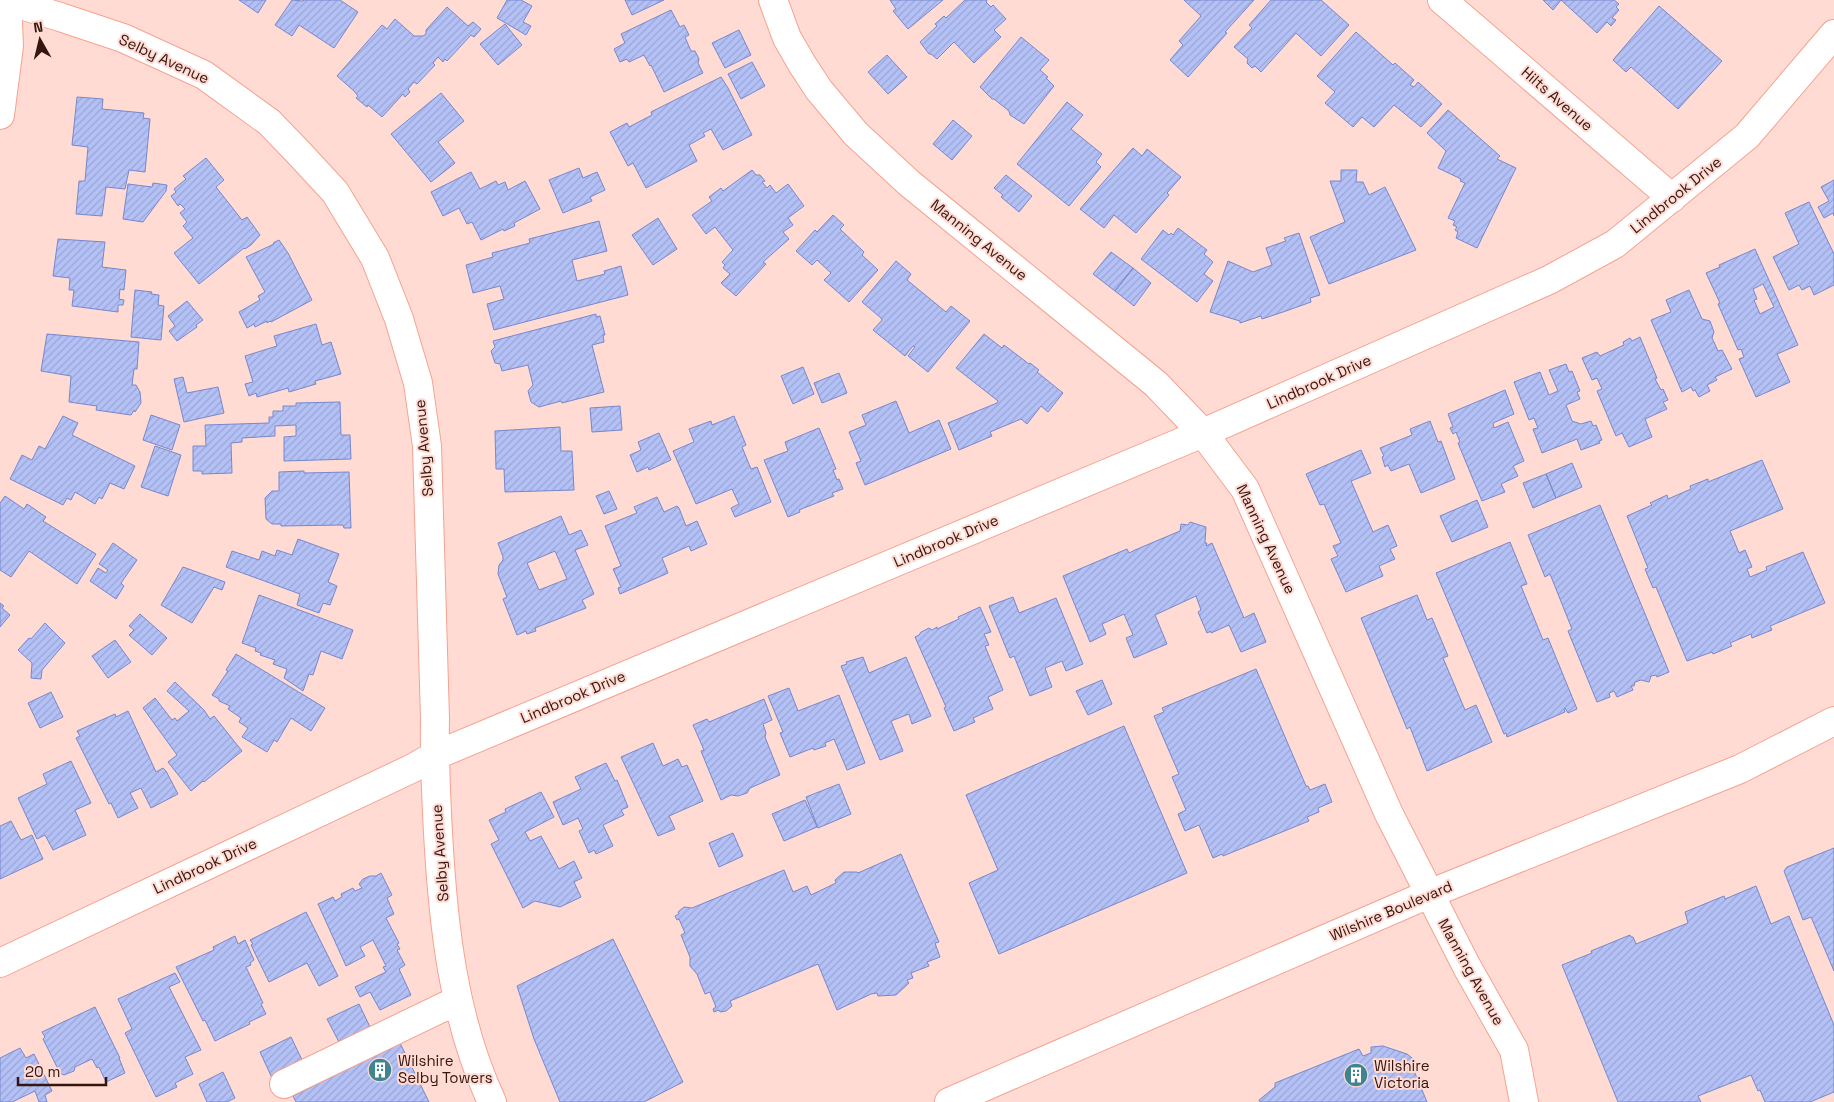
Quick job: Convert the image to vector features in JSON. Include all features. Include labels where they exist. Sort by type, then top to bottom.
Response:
[{"type":"street","name":"Manning Avenue","points":[[773,0],[788,38],[802,64],[819,90],[856,134],[908,183],[1156,384],[1203,434],[1245,489],[1389,814],[1467,967],[1514,1050],[1524,1102]]},
{"type":"street","name":"Hilts Avenue","points":[[1442,0],[1672,198]]},
{"type":"street","points":[[0,115],[9,46],[8,1]]},
{"type":"street","name":"Selby Avenue","points":[[8,1],[60,16],[123,38],[204,76],[269,122],[298,151],[335,192],[375,258],[399,319],[418,383],[427,446],[435,719],[434,756],[441,880],[458,1000],[479,1075],[492,1102]]},
{"type":"street","name":"Lindbrook Drive","points":[[0,963],[413,768],[434,756],[1203,434],[1549,280],[1615,244],[1747,136],[1834,34]]},
{"type":"street","name":"Wilshire Boulevard","points":[[949,1102],[1429,894],[1740,769],[1834,721]]},
{"type":"street","points":[[284,1084],[458,1000]]},
{"type":"building","points":[[239,0],[266,0],[258,13]]},
{"type":"building","points":[[292,0],[340,0],[358,12],[334,48],[299,25],[292,36],[275,25]]},
{"type":"building","points":[[507,0],[521,0],[532,6],[523,22],[531,26],[526,35],[497,18]]},
{"type":"building","points":[[625,0],[664,0],[632,15]]},
{"type":"building","points":[[890,0],[943,0],[908,29],[893,11],[896,9]]},
{"type":"building","points":[[965,0],[987,0],[986,2],[991,7],[993,5],[1006,19],[994,30],[1001,37],[974,63],[954,42],[937,59],[929,54],[920,42],[937,26],[935,24],[944,16],[946,18]]},
{"type":"building","points":[[1184,0],[1254,0],[1188,77],[1170,60],[1183,45],[1179,41],[1201,16]]},
{"type":"building","points":[[1271,0],[1321,0],[1349,25],[1321,56],[1296,33],[1261,72],[1255,66],[1252,68],[1247,63],[1248,59],[1234,47],[1252,28],[1249,25]]},
{"type":"building","points":[[1543,0],[1561,0],[1553,10]]},
{"type":"building","points":[[1561,0],[1614,0],[1619,4],[1616,7],[1619,10],[1612,18],[1616,20],[1611,26],[1607,22],[1597,33]]},
{"type":"building","points":[[1659,6],[1722,61],[1678,109],[1631,67],[1626,72],[1613,60]]},
{"type":"building","points":[[447,7],[468,26],[473,22],[481,29],[474,37],[471,35],[447,61],[445,59],[443,62],[438,57],[433,63],[435,65],[417,84],[414,82],[408,89],[410,92],[405,97],[403,94],[382,117],[356,98],[358,96],[354,91],[337,76],[382,25],[387,29],[395,19],[414,36],[423,36],[426,34],[426,30]]},
{"type":"building","points":[[671,10],[680,27],[684,25],[689,35],[685,37],[691,51],[695,51],[699,59],[698,63],[703,73],[664,92],[644,55],[629,62],[627,59],[620,62],[614,49],[625,43],[621,34]]},
{"type":"building","points":[[505,24],[522,45],[498,65],[480,44]]},
{"type":"building","points":[[739,30],[751,55],[725,68],[712,43]]},
{"type":"building","points":[[1356,32],[1393,65],[1395,63],[1414,80],[1410,85],[1414,87],[1418,82],[1442,104],[1421,127],[1394,105],[1374,127],[1362,117],[1353,127],[1325,103],[1335,92],[1317,76]]},
{"type":"building","points":[[1021,37],[1049,60],[1040,70],[1054,86],[1024,124],[1010,115],[1009,111],[992,99],[980,87]]},
{"type":"building","points":[[887,55],[907,77],[888,94],[868,72]]},
{"type":"building","points":[[752,62],[765,86],[741,99],[728,74]]},
{"type":"building","points":[[721,77],[752,135],[723,150],[711,129],[703,133],[705,136],[689,145],[697,161],[646,188],[633,163],[628,166],[610,132],[627,123],[629,127],[652,115],[651,112]]},
{"type":"building","points":[[441,93],[464,121],[438,142],[455,163],[431,182],[391,134]]},
{"type":"building","points":[[77,97],[103,99],[102,109],[144,113],[143,118],[150,119],[145,172],[129,170],[125,189],[106,187],[102,216],[76,214],[79,181],[85,181],[88,147],[72,145]]},
{"type":"building","points":[[1067,102],[1083,115],[1071,129],[1102,154],[1096,162],[1101,167],[1069,206],[1017,164]]},
{"type":"building","points":[[1448,110],[1500,156],[1497,159],[1516,168],[1477,248],[1456,238],[1458,232],[1455,230],[1457,227],[1453,225],[1455,221],[1448,218],[1465,183],[1460,181],[1461,179],[1438,168],[1446,151],[1427,133]]},
{"type":"building","points":[[953,120],[972,136],[952,160],[933,144]]},
{"type":"building","points":[[1133,148],[1142,156],[1147,149],[1181,177],[1167,193],[1169,195],[1136,233],[1114,215],[1104,228],[1080,209]]},
{"type":"building","points":[[206,158],[224,180],[216,187],[242,220],[247,217],[260,235],[251,245],[244,248],[199,284],[174,253],[193,238],[183,226],[187,222],[180,213],[185,209],[180,204],[178,206],[171,196],[176,192],[174,189],[186,179],[183,176]]},
{"type":"building","points":[[579,168],[583,178],[597,172],[605,190],[590,197],[592,201],[563,213],[549,180]]},
{"type":"building","points":[[752,170],[765,181],[762,182],[767,188],[770,185],[776,193],[788,184],[804,206],[788,218],[793,225],[783,232],[789,239],[763,262],[766,264],[736,296],[721,283],[730,274],[723,268],[725,265],[722,262],[733,250],[715,227],[706,234],[692,215],[712,201],[709,197],[721,188],[723,191]]},
{"type":"building","points":[[1341,170],[1357,170],[1356,182],[1363,182],[1369,195],[1385,187],[1416,250],[1329,284],[1310,237],[1345,222],[1330,181],[1341,181]]},
{"type":"building","points":[[471,172],[480,189],[496,181],[498,185],[505,182],[508,190],[525,181],[540,209],[514,223],[515,226],[504,231],[503,229],[481,240],[472,222],[467,224],[459,208],[443,216],[431,192]]},
{"type":"building","points":[[1006,175],[1032,196],[1019,212],[1001,197],[1003,195],[994,188]]},
{"type":"building","points":[[1834,180],[1834,216],[1833,213],[1824,218],[1818,207],[1829,201],[1821,187]]},
{"type":"building","points":[[153,183],[167,185],[166,191],[143,222],[123,219],[128,184],[152,187]]},
{"type":"building","points":[[1809,202],[1834,254],[1834,285],[1814,295],[1810,286],[1802,290],[1799,285],[1789,290],[1773,257],[1799,244],[1785,213]]},
{"type":"building","points":[[833,215],[844,225],[840,229],[864,252],[862,255],[878,270],[849,302],[824,280],[831,273],[817,260],[812,265],[796,251],[815,230],[817,232]]},
{"type":"building","points":[[658,218],[677,249],[653,265],[632,235]]},
{"type":"building","points":[[599,221],[607,251],[572,260],[577,281],[605,274],[604,271],[621,266],[628,295],[494,330],[487,304],[504,299],[500,286],[473,293],[466,265],[493,257],[492,253],[530,243],[529,239]]},
{"type":"building","points":[[1178,228],[1207,250],[1204,254],[1213,262],[1204,274],[1213,281],[1197,302],[1141,259],[1163,230],[1169,235],[1171,233],[1173,235]]},
{"type":"building","points":[[1299,233],[1320,295],[1310,298],[1311,302],[1286,311],[1262,319],[1261,316],[1240,323],[1240,321],[1210,312],[1228,261],[1253,272],[1272,265],[1266,248],[1286,241],[1284,238]]},
{"type":"building","points":[[58,239],[105,242],[102,267],[126,270],[124,290],[120,289],[119,299],[124,300],[123,305],[118,305],[118,312],[72,306],[74,290],[69,290],[70,278],[53,276]]},
{"type":"building","points":[[279,240],[288,253],[312,300],[271,322],[267,323],[267,321],[255,327],[254,324],[247,328],[239,312],[260,300],[258,296],[265,292],[246,257]]},
{"type":"building","points":[[1755,249],[1798,345],[1777,354],[1790,382],[1756,397],[1739,359],[1744,357],[1741,349],[1738,350],[1706,273],[1720,267],[1719,265]],"holes":[[[1763,284],[1774,307],[1760,314],[1754,300],[1757,299],[1753,289]]]},
{"type":"building","points":[[1111,252],[1133,268],[1115,291],[1093,274]]},
{"type":"building","points":[[896,261],[911,274],[907,280],[946,312],[951,306],[970,321],[928,372],[908,356],[915,347],[913,346],[905,356],[873,330],[882,320],[862,302]]},
{"type":"building","points":[[1133,268],[1151,283],[1134,306],[1115,291]]},
{"type":"building","points":[[135,290],[152,292],[151,294],[159,295],[158,305],[164,306],[161,340],[131,337]]},
{"type":"building","points":[[1689,290],[1702,319],[1710,321],[1714,332],[1712,338],[1718,351],[1722,350],[1732,369],[1715,377],[1717,380],[1707,385],[1710,391],[1699,397],[1691,387],[1682,392],[1651,320],[1671,312],[1666,300]]},
{"type":"building","points":[[187,301],[203,320],[196,325],[197,327],[177,341],[169,331],[175,326],[168,316]]},
{"type":"building","points":[[596,314],[596,317],[600,316],[605,335],[603,335],[604,342],[592,345],[604,392],[539,407],[531,402],[528,391],[533,385],[528,365],[502,371],[500,364],[495,363],[491,351],[495,347],[493,341]]},
{"type":"building","points":[[316,324],[322,345],[331,342],[341,374],[315,381],[316,384],[289,392],[288,388],[257,397],[256,393],[249,396],[245,384],[253,382],[245,356],[277,346],[274,336]]},
{"type":"building","points":[[47,334],[139,342],[137,369],[134,369],[132,385],[136,385],[140,392],[141,403],[135,412],[134,410],[131,415],[96,410],[97,406],[69,402],[71,376],[41,371]]},
{"type":"building","points":[[984,334],[1002,348],[1004,345],[1030,363],[1039,370],[1037,372],[1063,393],[1048,412],[1041,406],[1027,424],[1021,419],[990,432],[992,436],[959,450],[948,423],[998,401],[956,368]]},
{"type":"building","points":[[1640,337],[1657,378],[1655,379],[1661,390],[1663,389],[1668,400],[1663,402],[1667,409],[1645,419],[1652,437],[1629,447],[1622,433],[1616,436],[1597,391],[1602,389],[1597,378],[1592,380],[1582,358],[1597,352],[1600,356],[1624,345],[1623,342],[1630,338],[1632,341]]},
{"type":"building","points":[[1566,364],[1569,372],[1572,371],[1580,391],[1577,392],[1580,399],[1566,405],[1572,421],[1581,424],[1591,421],[1593,426],[1596,425],[1602,440],[1599,441],[1600,443],[1581,450],[1577,439],[1542,453],[1533,429],[1538,428],[1534,418],[1529,420],[1514,382],[1540,372],[1549,395],[1558,391],[1549,370]]},
{"type":"building","points":[[803,367],[814,394],[793,404],[781,376]]},
{"type":"building","points":[[839,373],[847,393],[822,403],[814,383]]},
{"type":"building","points":[[183,377],[187,393],[218,387],[224,413],[184,422],[174,379]]},
{"type":"building","points":[[1505,390],[1514,414],[1493,423],[1494,428],[1508,422],[1524,461],[1513,466],[1518,476],[1501,484],[1505,492],[1482,501],[1458,443],[1460,442],[1456,432],[1453,434],[1450,428],[1453,427],[1448,414]]},
{"type":"building","points":[[896,401],[909,433],[939,420],[951,449],[865,485],[856,463],[861,461],[849,432],[866,425],[862,415]]},
{"type":"building","points":[[340,402],[341,435],[350,435],[351,459],[284,461],[284,437],[296,436],[296,425],[275,426],[275,436],[242,438],[242,442],[231,443],[232,473],[202,474],[202,471],[193,471],[193,446],[206,446],[205,425],[269,423],[269,417],[273,417],[273,411],[283,411],[283,406],[296,406],[296,403]]},
{"type":"building","points":[[620,406],[622,430],[592,432],[590,408]]},
{"type":"building","points":[[151,415],[180,425],[172,450],[143,440]]},
{"type":"building","points":[[63,416],[78,423],[72,435],[135,466],[124,489],[110,483],[102,499],[99,497],[95,504],[75,492],[71,500],[67,498],[63,505],[10,479],[22,455],[32,460],[39,446],[45,449]]},
{"type":"building","points":[[734,416],[746,445],[742,447],[751,469],[757,467],[771,502],[735,517],[731,508],[739,504],[732,489],[696,504],[673,451],[694,442],[689,429],[711,421],[712,425]]},
{"type":"building","points":[[1430,421],[1438,442],[1441,441],[1455,479],[1421,493],[1409,464],[1391,471],[1388,465],[1385,467],[1382,457],[1384,456],[1380,448],[1412,435],[1410,429]]},
{"type":"building","points":[[560,427],[561,451],[572,451],[574,490],[505,492],[504,469],[496,469],[495,431]]},
{"type":"building","points":[[819,428],[836,469],[833,470],[843,489],[832,493],[834,496],[799,510],[800,512],[788,517],[764,460],[788,451],[785,442]]},
{"type":"building","points":[[659,433],[671,460],[649,470],[648,467],[637,472],[630,455],[641,450],[638,442]]},
{"type":"building","points":[[155,446],[181,455],[168,496],[141,487]]},
{"type":"building","points":[[1361,450],[1371,473],[1351,481],[1373,532],[1388,525],[1397,546],[1390,549],[1395,559],[1379,566],[1383,576],[1346,592],[1331,559],[1338,556],[1333,546],[1341,543],[1324,504],[1320,505],[1306,474]]},
{"type":"building","points":[[1762,460],[1783,509],[1730,531],[1739,553],[1745,550],[1752,567],[1747,569],[1750,577],[1767,570],[1766,567],[1803,552],[1825,603],[1770,626],[1772,630],[1752,638],[1751,634],[1730,643],[1732,646],[1713,654],[1712,652],[1687,661],[1656,587],[1653,588],[1645,569],[1648,568],[1627,516],[1652,505],[1650,503],[1667,495],[1668,499],[1691,489],[1690,486],[1708,479],[1708,482]]},
{"type":"building","points":[[1572,463],[1582,487],[1556,498],[1546,474]]},
{"type":"building","points":[[304,471],[304,473],[349,472],[351,528],[344,528],[343,525],[281,526],[281,524],[272,524],[266,519],[265,498],[272,491],[279,491],[279,472]]},
{"type":"building","points":[[1546,474],[1556,498],[1533,508],[1523,483]]},
{"type":"building","points":[[609,491],[617,509],[604,514],[596,496]]},
{"type":"building","points":[[5,496],[24,509],[27,504],[46,517],[43,521],[96,554],[77,584],[29,551],[11,577],[0,570],[0,503]]},
{"type":"building","points":[[657,497],[664,512],[677,506],[679,508],[686,526],[697,521],[707,544],[691,551],[689,546],[662,558],[668,573],[620,594],[618,588],[621,587],[613,569],[621,566],[605,526],[637,513],[634,507]]},
{"type":"building","points":[[1477,500],[1488,527],[1452,542],[1440,516]]},
{"type":"building","points":[[1600,505],[1669,672],[1657,677],[1656,675],[1651,676],[1649,682],[1641,680],[1635,682],[1634,686],[1631,686],[1633,690],[1617,697],[1614,691],[1609,693],[1610,697],[1597,702],[1568,631],[1572,629],[1550,574],[1545,577],[1528,535]]},
{"type":"building","points":[[561,516],[569,535],[581,530],[588,545],[575,550],[594,594],[582,600],[586,608],[535,628],[536,631],[527,634],[526,631],[517,635],[503,599],[507,597],[498,574],[499,565],[503,557],[498,543]],"holes":[[[555,551],[567,579],[539,590],[527,563]]]},
{"type":"building","points":[[1190,522],[1206,527],[1206,546],[1212,543],[1244,618],[1254,613],[1266,642],[1241,652],[1229,625],[1207,633],[1198,612],[1201,610],[1196,596],[1155,615],[1167,644],[1134,658],[1126,638],[1133,635],[1124,614],[1102,624],[1106,634],[1090,642],[1063,576],[1127,549],[1129,553],[1180,531],[1181,524],[1188,525]]},
{"type":"building","points":[[298,539],[339,554],[328,582],[337,586],[330,605],[323,603],[319,613],[297,605],[300,594],[226,567],[232,551],[259,560],[262,551],[275,556],[277,550],[292,555]]},
{"type":"building","points":[[1510,542],[1527,584],[1521,586],[1543,640],[1548,638],[1577,709],[1568,713],[1565,708],[1565,712],[1507,737],[1506,733],[1504,734],[1436,573]]},
{"type":"building","points":[[113,543],[137,560],[121,583],[124,586],[116,599],[90,581],[98,568],[106,573],[108,570],[99,564]]},
{"type":"building","points":[[183,567],[225,582],[222,590],[214,587],[192,623],[161,605]]},
{"type":"building","points":[[259,595],[353,630],[342,659],[321,651],[313,675],[309,674],[303,691],[284,678],[287,669],[273,664],[275,660],[260,655],[261,653],[255,651],[256,648],[242,643]]},
{"type":"building","points":[[1417,595],[1427,620],[1432,618],[1448,656],[1443,658],[1465,710],[1476,705],[1492,742],[1427,771],[1410,727],[1407,729],[1361,618]]},
{"type":"building","points":[[1013,597],[1019,613],[1056,598],[1083,664],[1066,671],[1062,661],[1045,668],[1052,687],[1030,696],[1014,656],[1010,658],[989,606]]},
{"type":"building","points":[[0,603],[4,606],[2,608],[10,615],[0,627]]},
{"type":"building","points":[[980,607],[991,632],[984,634],[989,645],[985,646],[1003,690],[988,697],[993,709],[973,718],[975,722],[954,731],[944,708],[946,707],[915,637],[929,628],[932,630],[937,627],[937,629]]},
{"type":"building","points":[[140,614],[167,638],[152,655],[129,635],[134,630],[129,626]]},
{"type":"building","points":[[45,623],[65,643],[42,670],[41,679],[31,678],[32,663],[18,650]]},
{"type":"building","points":[[115,640],[131,662],[108,678],[92,656]]},
{"type":"building","points":[[236,654],[325,708],[311,731],[291,718],[277,742],[274,740],[267,752],[242,737],[248,728],[239,722],[241,718],[228,709],[230,706],[212,695],[228,671],[226,670]]},
{"type":"building","points":[[863,657],[869,673],[906,657],[931,716],[912,724],[909,714],[891,721],[903,751],[880,760],[841,666],[847,664],[846,662]]},
{"type":"building","points":[[1256,669],[1306,786],[1310,790],[1325,784],[1332,802],[1318,808],[1319,812],[1307,817],[1309,821],[1223,856],[1222,854],[1213,858],[1199,825],[1185,831],[1178,814],[1186,810],[1172,777],[1179,774],[1154,716],[1164,712],[1162,708]]},
{"type":"building","points":[[1102,680],[1112,704],[1088,715],[1076,691]]},
{"type":"building","points":[[175,682],[204,710],[210,719],[214,716],[242,751],[191,791],[168,762],[177,755],[143,708],[155,698],[172,720],[175,718],[177,721],[189,711],[167,691]]},
{"type":"building","points":[[789,688],[798,711],[839,695],[865,763],[847,770],[834,739],[825,743],[826,746],[814,750],[813,748],[790,757],[780,733],[783,732],[768,696]]},
{"type":"building","points":[[51,692],[63,717],[40,728],[28,703]]},
{"type":"building","points":[[764,699],[772,720],[763,724],[766,733],[765,737],[780,775],[750,788],[747,793],[738,796],[731,795],[721,800],[701,751],[704,750],[693,725],[707,719],[709,722]]},
{"type":"building","points":[[128,711],[156,772],[163,768],[166,771],[178,794],[151,808],[141,788],[130,793],[138,808],[118,818],[76,738],[80,736],[77,731],[115,714],[116,717]]},
{"type":"building","points":[[1124,726],[1187,873],[999,954],[969,883],[998,870],[966,795]]},
{"type":"building","points":[[653,743],[663,766],[678,759],[682,767],[687,765],[703,801],[669,816],[675,829],[658,836],[621,757]]},
{"type":"building","points":[[71,761],[91,803],[75,810],[86,835],[53,850],[45,835],[37,839],[18,798],[47,784],[43,774]]},
{"type":"building","points":[[606,763],[615,781],[617,780],[628,807],[621,810],[624,815],[603,825],[613,846],[596,854],[594,850],[589,853],[579,831],[583,829],[578,818],[563,825],[553,802],[581,789],[575,777]]},
{"type":"building","points":[[839,784],[851,814],[818,828],[806,797]]},
{"type":"building","points":[[541,792],[554,817],[525,832],[530,841],[541,836],[559,869],[574,861],[582,878],[574,882],[581,897],[560,907],[535,901],[523,908],[491,844],[499,840],[489,820],[506,812],[505,809]]},
{"type":"building","points":[[805,800],[817,827],[784,841],[772,814]]},
{"type":"building","points":[[11,821],[21,840],[32,835],[43,859],[0,879],[0,826]]},
{"type":"building","points":[[733,833],[743,856],[719,867],[709,843]]},
{"type":"building","points":[[1834,848],[1834,971],[1811,917],[1803,920],[1784,871],[1787,867]]},
{"type":"building","points":[[901,854],[939,942],[935,943],[940,957],[927,962],[929,966],[911,973],[913,978],[907,980],[909,983],[896,995],[878,996],[877,993],[871,994],[837,1010],[818,964],[730,1001],[732,1006],[726,1011],[720,1012],[719,1010],[714,1012],[713,1009],[716,1007],[710,992],[705,994],[697,974],[690,966],[690,957],[681,935],[685,933],[679,919],[677,920],[675,916],[679,914],[678,912],[684,907],[692,908],[784,870],[793,892],[807,886],[811,895],[836,883],[835,880],[844,872],[858,873]]},
{"type":"building","points":[[381,873],[392,895],[387,898],[394,914],[386,918],[399,943],[397,944],[400,949],[397,950],[405,965],[399,969],[411,995],[380,1010],[370,992],[360,997],[355,987],[386,972],[383,967],[386,966],[373,940],[360,947],[365,956],[346,966],[318,904],[333,897],[335,901],[342,897],[341,894],[353,888],[355,891],[362,888],[359,884],[363,879]]},
{"type":"building","points":[[1756,886],[1771,924],[1789,916],[1834,1025],[1834,1092],[1810,1102],[1765,1102],[1751,1075],[1698,1096],[1701,1102],[1618,1102],[1562,965],[1630,935],[1636,944],[1688,923],[1685,912],[1724,896],[1725,899]]},
{"type":"building","points":[[306,912],[338,976],[319,986],[307,963],[269,982],[250,940]]},
{"type":"building","points":[[235,936],[238,944],[245,940],[254,960],[250,963],[251,965],[246,967],[263,1003],[261,1004],[266,1014],[215,1041],[176,967],[214,950],[213,947]]},
{"type":"building","points":[[613,939],[683,1082],[644,1102],[560,1102],[534,1039],[517,986]]},
{"type":"building","points":[[175,973],[180,982],[169,987],[201,1050],[185,1057],[193,1074],[175,1083],[177,1087],[156,1097],[125,1033],[132,1029],[118,999]]},
{"type":"building","points":[[359,1004],[371,1029],[340,1044],[327,1019]]},
{"type":"building","points":[[95,1007],[120,1058],[125,1073],[106,1082],[99,1067],[97,1068],[92,1059],[75,1067],[74,1071],[64,1075],[60,1073],[43,1039],[45,1037],[42,1032]]},
{"type":"building","points":[[291,1037],[304,1064],[273,1080],[260,1052]]},
{"type":"building","name":"Wilshire Selby Towers","points":[[400,1043],[429,1102],[296,1102],[293,1096]]},
{"type":"building","name":"Wilshire Victoria","points":[[1383,1046],[1407,1054],[1417,1062],[1412,1066],[1427,1102],[1260,1102],[1259,1100],[1275,1087],[1275,1083],[1359,1049],[1363,1056],[1371,1053],[1371,1047]]},
{"type":"building","points":[[20,1048],[26,1058],[34,1054],[52,1091],[45,1095],[47,1102],[39,1102],[35,1091],[12,1102],[0,1102],[0,1058]]},
{"type":"building","points":[[223,1072],[235,1098],[227,1102],[207,1102],[199,1084]]},
{"type":"place","name":"Wilshire Selby Towers","points":[[380,1070]]},
{"type":"place","name":"Wilshire Victoria","points":[[1356,1075]]}]
